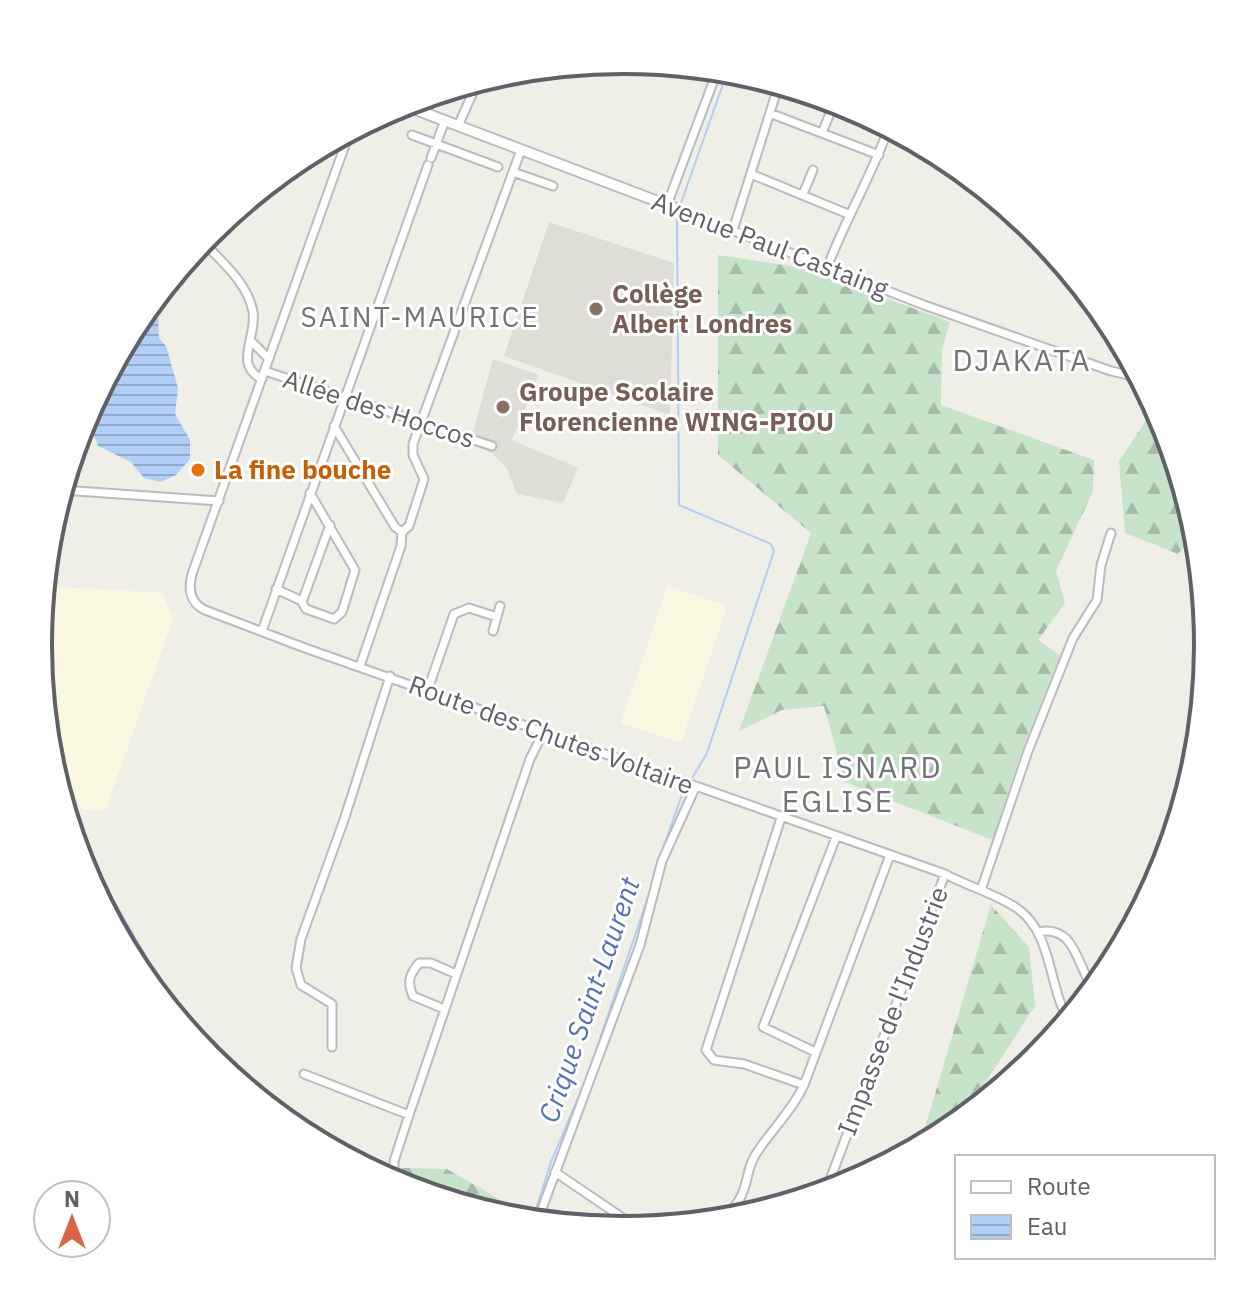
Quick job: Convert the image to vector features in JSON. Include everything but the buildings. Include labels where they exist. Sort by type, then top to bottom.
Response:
[{"type":"street","points":[[671,207],[714,82]]},
{"type":"street","points":[[458,126],[472,94]]},
{"type":"street","points":[[733,230],[777,95]]},
{"type":"street","name":"Avenue Paul Castaing","points":[[421,111],[827,268],[1126,374]]},
{"type":"street","points":[[822,133],[830,113]]},
{"type":"street","points":[[772,114],[879,155]]},
{"type":"street","points":[[262,631],[334,426],[348,398],[445,120]]},
{"type":"street","points":[[412,135],[498,167]]},
{"type":"street","points":[[827,268],[848,214],[885,138]]},
{"type":"street","points":[[73,491],[219,501],[344,148]]},
{"type":"street","points":[[360,666],[401,546],[402,532],[409,526],[424,479],[413,453],[521,150]]},
{"type":"street","points":[[803,194],[813,170]]},
{"type":"street","points":[[513,172],[553,186]]},
{"type":"street","points":[[751,174],[848,214]]},
{"type":"street","points":[[211,250],[237,279],[249,300],[253,313],[247,365],[264,375]]},
{"type":"street","points":[[251,341],[269,359]]},
{"type":"street","name":"Allée des Hoccos","points":[[264,375],[423,421],[492,446]]},
{"type":"street","points":[[334,426],[395,527],[402,532]]},
{"type":"street","points":[[276,589],[302,601],[306,609],[336,619],[351,589],[355,570],[310,493]]},
{"type":"street","name":"Route des Chutes Voltaire","points":[[219,501],[192,574],[193,600],[205,610],[695,788],[945,874],[1016,908],[1038,932]]},
{"type":"street","points":[[302,601],[330,525]]},
{"type":"street","points":[[981,890],[1028,751],[1068,651],[1097,600],[1101,565],[1111,533]]},
{"type":"street","points":[[493,631],[500,606]]},
{"type":"street","points":[[427,692],[454,614],[469,608],[497,617]]},
{"type":"street","points":[[332,1047],[332,1004],[306,990],[296,968],[308,912],[347,811],[390,676]]},
{"type":"street","points":[[394,1168],[444,1009],[530,759],[543,733]]},
{"type":"street","points":[[541,1211],[640,945],[667,848],[695,788]]},
{"type":"street","points":[[781,818],[706,1050],[714,1060],[744,1064],[804,1085]]},
{"type":"street","points":[[815,1052],[763,1027],[836,837]]},
{"type":"street","points":[[736,1206],[747,1181],[746,1169],[778,1122],[796,1102],[804,1085],[890,855]]},
{"type":"street","name":"Impasse de l'Industrie","points":[[831,1177],[945,874]]},
{"type":"street","points":[[1063,1010],[1055,993],[1038,932],[1052,929],[1067,937],[1088,978]]},
{"type":"street","points":[[444,1009],[413,996],[408,984],[411,972],[419,963],[431,963],[456,974]]},
{"type":"street","points":[[304,1074],[409,1115]]},
{"type":"street","points":[[555,1172],[621,1217]]},
{"type":"shaded area","name":"Collège Albert Londres","points":[[549,222],[674,263],[670,415],[504,356]]},
{"type":"shaded area","name":"Groupe Scolaire Florencienne WING-PIOU","points":[[493,359],[539,375],[512,440],[578,468],[563,503],[517,494],[508,470],[492,453],[470,443]]},
{"type":"shaded area","points":[[667,586],[727,606],[681,743],[621,723]]},
{"type":"shaded area","points":[[55,587],[162,593],[173,619],[106,809],[82,810],[69,786],[57,720],[52,646]]},
{"type":"green space","points":[[718,255],[804,268],[950,322],[942,350],[941,405],[1094,460],[1093,491],[1056,571],[1065,603],[1038,640],[1060,655],[1024,745],[992,840],[845,782],[824,706],[782,710],[739,731],[811,533],[718,455]]},
{"type":"green space","points":[[1147,418],[1176,498],[1186,545],[1178,554],[1125,533],[1119,461]]},
{"type":"green space","points":[[991,905],[1029,947],[1035,1006],[979,1092],[924,1131]]},
{"type":"green space","points":[[393,1168],[447,1169],[511,1206],[440,1187]]},
{"type":"water","points":[[158,314],[159,338],[166,346],[178,388],[175,414],[190,440],[190,459],[176,475],[161,482],[144,478],[131,462],[98,446],[93,434],[111,393]]},
{"type":"waterway","name":"Crique Saint-Laurent","points":[[681,203],[723,83]]},
{"type":"waterway","name":"Crique Saint-Laurent","points":[[677,219],[679,505],[771,544],[774,551],[707,753],[693,777]]},
{"type":"waterway","name":"Crique Saint-Laurent","points":[[662,851],[683,792]]},
{"type":"waterway","name":"Crique Saint-Laurent","points":[[536,1210],[551,1162],[587,1077],[651,888]]},
{"type":"place","name":"Collège Albert Londres","points":[[596,309]]},
{"type":"place","name":"Groupe Scolaire Florencienne WING-PIOU","points":[[503,407]]},
{"type":"place","name":"La fine bouche","points":[[198,470]]},
{"type":"district","name":"SAINT-MAURICE","points":[[420,317]]},
{"type":"district","name":"DJAKATA","points":[[1022,361]]},
{"type":"district","name":"PAUL ISNARD EGLISE","points":[[838,785]]}]
